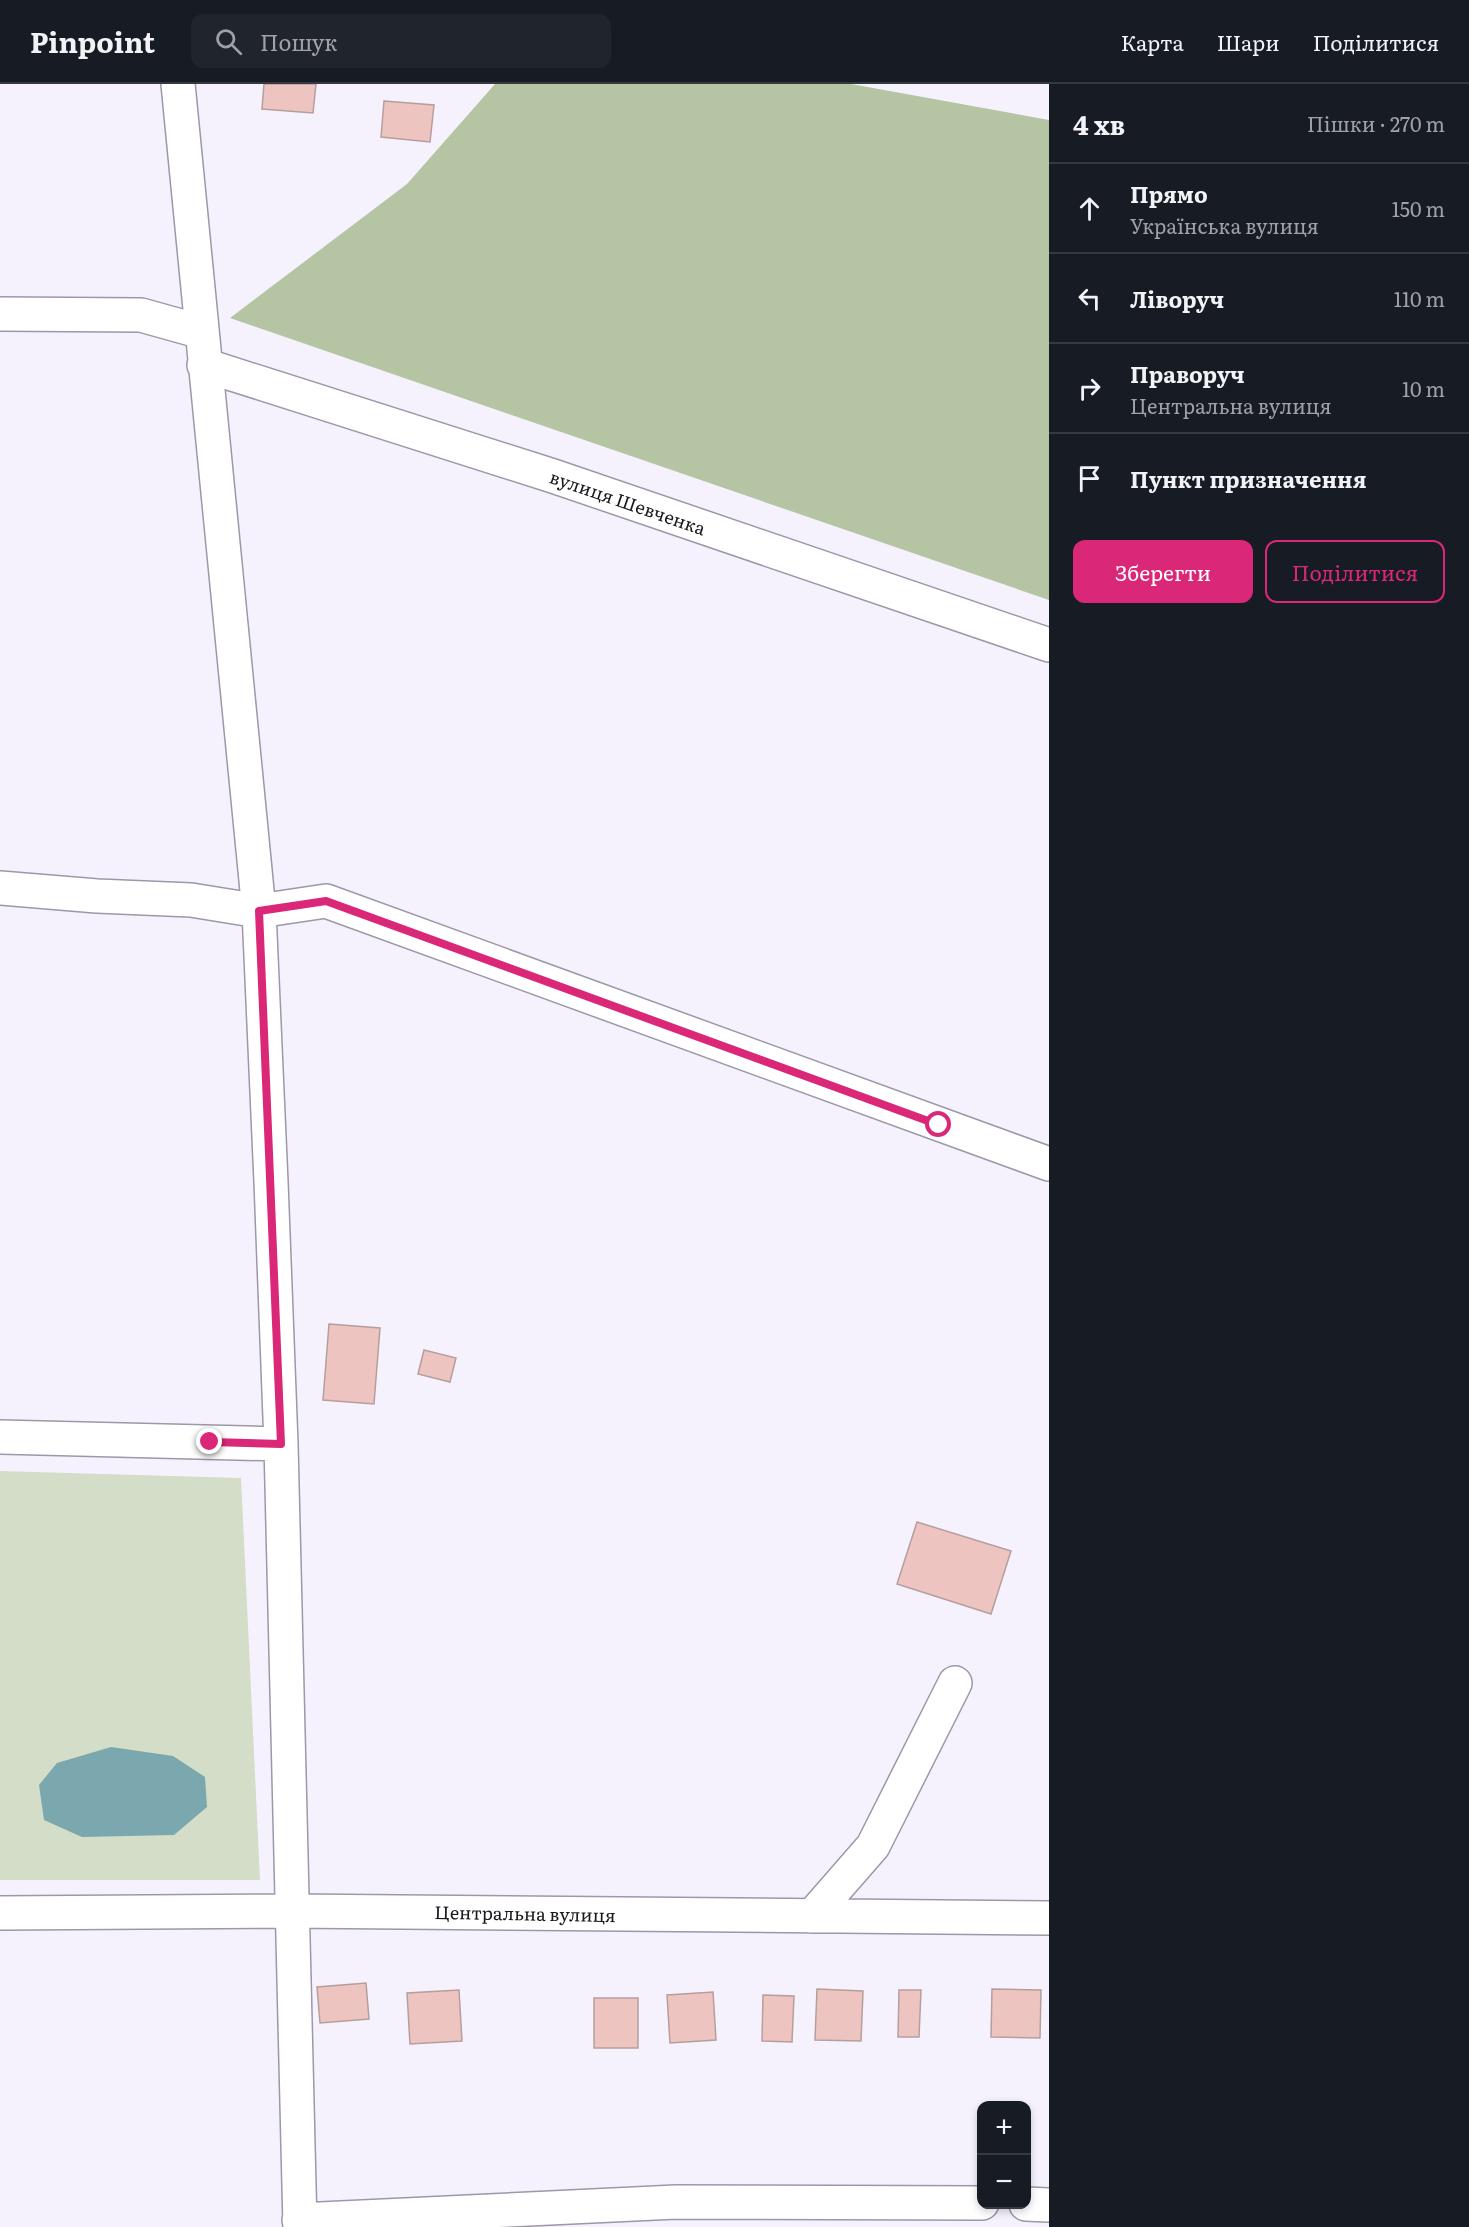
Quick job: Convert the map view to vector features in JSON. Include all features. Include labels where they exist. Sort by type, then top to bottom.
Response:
[{"type":"street","points":[[178,84],[259,911],[281,1444],[299,2224],[675,2202],[977,2203]]},
{"type":"street","points":[[0,314],[141,315],[202,332]]},
{"type":"street","name":"вулиця Шевченка","points":[[204,365],[553,476],[1049,645]]},
{"type":"street","points":[[0,888],[97,896],[191,900],[259,911],[326,901],[1049,1164]]},
{"type":"street","points":[[0,1437],[281,1444]]},
{"type":"street","points":[[812,1916],[873,1846],[955,1683]]},
{"type":"street","name":"Центральна вулиця","points":[[0,1913],[292,1911],[1049,1918]]},
{"type":"street","points":[[1031,2204],[1049,2205]]},
{"type":"green space","points":[[495,84],[851,84],[1049,120],[1049,600],[230,318],[407,184]]},
{"type":"green space","points":[[0,1471],[241,1478],[260,1880],[0,1880]]},
{"type":"water","points":[[111,1747],[173,1756],[205,1777],[207,1807],[174,1835],[82,1837],[44,1820],[39,1785],[57,1763]]},
{"type":"building","points":[[264,84],[316,84],[313,113],[262,109]]},
{"type":"building","points":[[384,101],[434,105],[430,142],[381,137]]},
{"type":"building","points":[[329,1324],[380,1328],[374,1404],[323,1400]]},
{"type":"building","points":[[424,1350],[456,1358],[450,1382],[418,1374]]},
{"type":"building","points":[[917,1522],[1011,1551],[991,1614],[897,1584]]},
{"type":"building","points":[[366,1983],[369,2019],[320,2023],[317,1987]]},
{"type":"building","points":[[817,1989],[863,1991],[861,2041],[815,2040]]},
{"type":"building","points":[[992,1989],[1041,1990],[1040,2038],[991,2037]]},
{"type":"building","points":[[459,1990],[462,2041],[410,2044],[407,1993]]},
{"type":"building","points":[[899,1990],[921,1990],[919,2037],[898,2037]]},
{"type":"building","points":[[713,1992],[716,2040],[670,2043],[667,1995]]},
{"type":"building","points":[[763,1995],[794,1996],[792,2042],[762,2041]]},
{"type":"building","points":[[594,1998],[638,1998],[638,2048],[594,2048]]},
{"type":"route","points":[[210,1442],[281,1444],[259,911],[326,901],[939,1125]]}]
